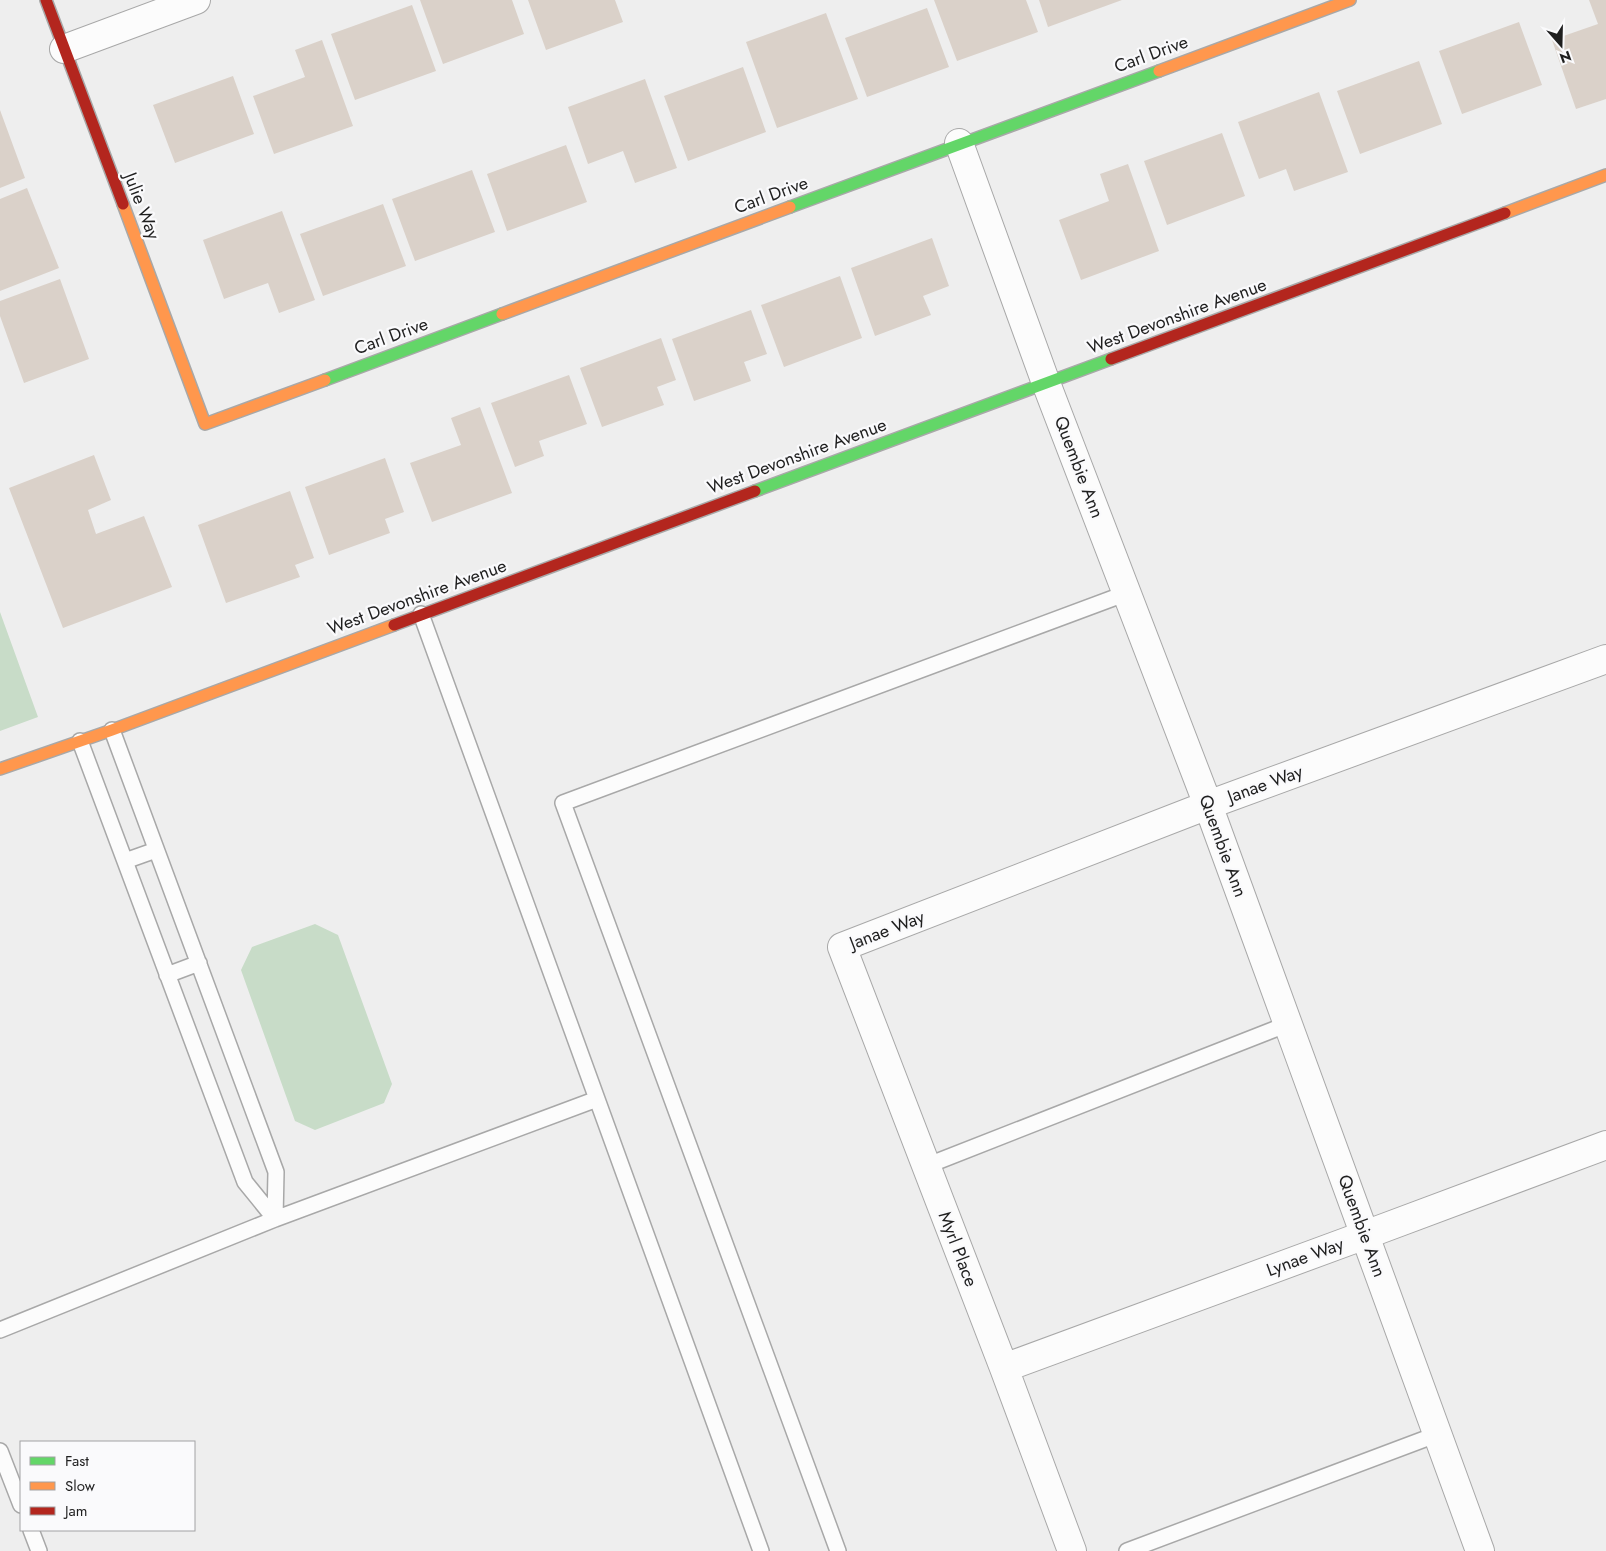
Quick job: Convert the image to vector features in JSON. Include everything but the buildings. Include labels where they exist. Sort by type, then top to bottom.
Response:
[{"type":"street","name":"Julie Way","points":[[46,0],[205,424]]},
{"type":"street","points":[[64,49],[196,0]]},
{"type":"street","name":"Carl Drive","points":[[205,424],[959,143],[1350,0]]},
{"type":"street","name":"Quembie Ann","points":[[959,143],[1046,383],[1208,805],[1480,1551]]},
{"type":"street","name":"West Devonshire Avenue","points":[[0,769],[112,730],[1606,176]]},
{"type":"street","name":"Janae Way","points":[[842,947],[1208,805],[1606,659]]},
{"type":"street","name":"Myrl Place","points":[[842,947],[1004,1368],[1072,1551]]},
{"type":"street","name":"Lynae Way","points":[[1004,1368],[1365,1236],[1606,1145]]},
{"type":"lane","points":[[838,1551],[563,803],[1127,593]]},
{"type":"lane","points":[[421,614],[760,1551]]},
{"type":"lane","points":[[112,730],[276,1172],[275,1219]]},
{"type":"lane","points":[[80,741],[244,1182],[275,1219]]},
{"type":"lane","points":[[125,861],[156,850]]},
{"type":"lane","points":[[167,974],[199,963]]},
{"type":"lane","points":[[926,1166],[1288,1024]]},
{"type":"lane","points":[[0,1330],[275,1219],[596,1099]]},
{"type":"lane","points":[[1127,1551],[1438,1434]]},
{"type":"lane","points":[[0,1451],[20,1502]]},
{"type":"lane","points":[[31,1531],[39,1551]]},
{"type":"green space","points":[[0,612],[38,717],[0,731]]},
{"type":"green space","points":[[315,924],[338,935],[392,1084],[384,1103],[315,1130],[295,1121],[241,970],[252,947]]},
{"type":"traffic: fast","points":[[790,207],[1159,71]]},
{"type":"traffic: fast","points":[[325,380],[502,314]]},
{"type":"traffic: fast","points":[[755,491],[1111,359]]},
{"type":"traffic: slow","points":[[1159,71],[1350,0]]},
{"type":"traffic: slow","points":[[1505,213],[1606,175]]},
{"type":"traffic: slow","points":[[123,204],[205,424],[325,380]]},
{"type":"traffic: slow","points":[[502,314],[790,207]]},
{"type":"traffic: slow","points":[[0,769],[112,730],[394,625]]},
{"type":"traffic: jam","points":[[46,0],[123,204]]},
{"type":"traffic: jam","points":[[1111,359],[1505,213]]},
{"type":"traffic: jam","points":[[394,625],[755,491]]}]
